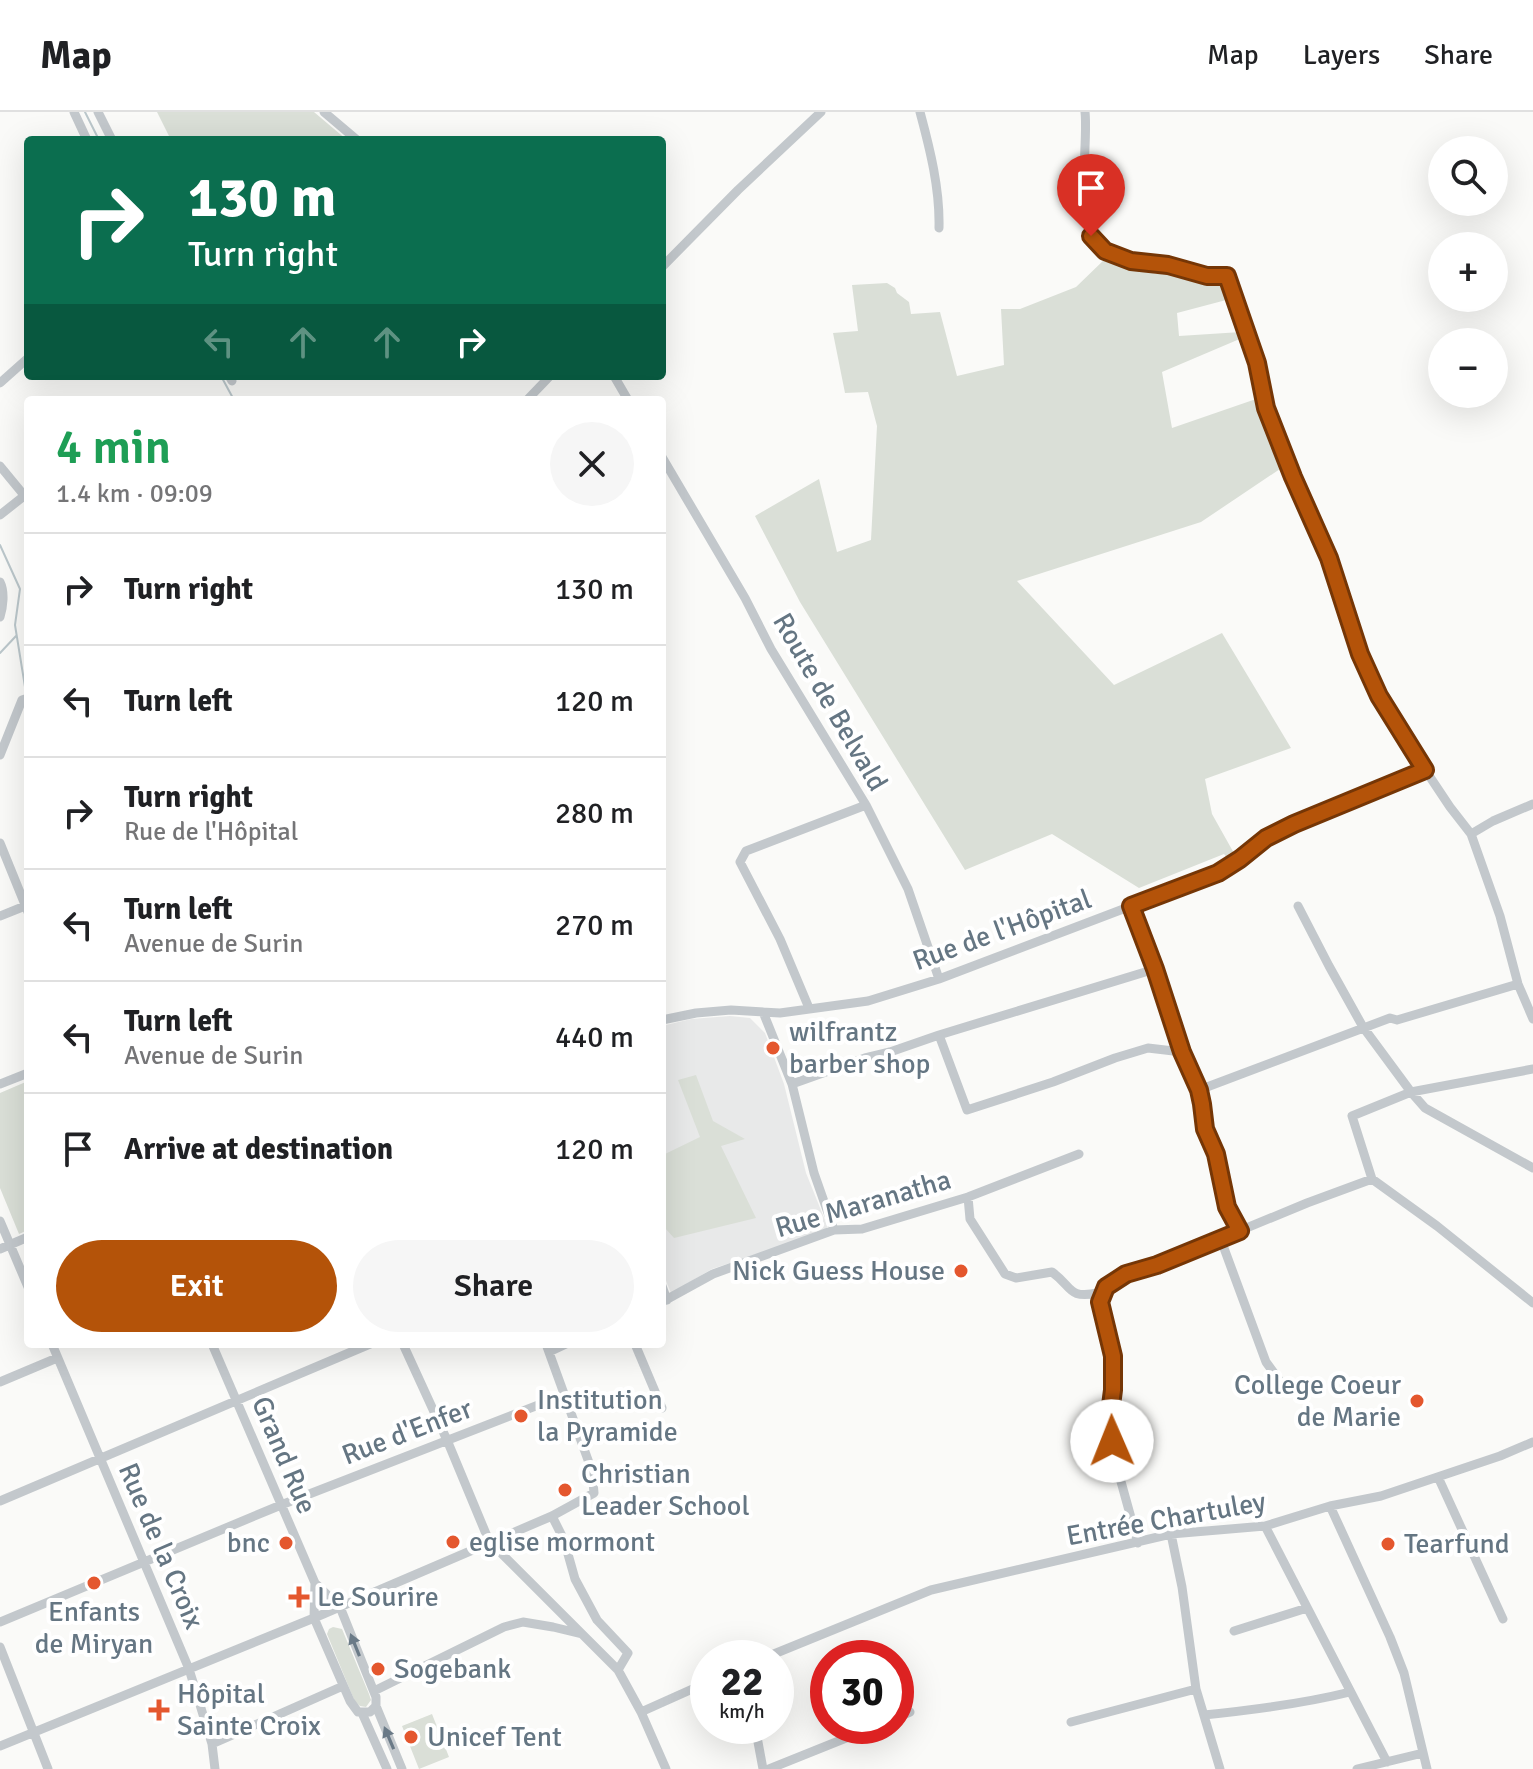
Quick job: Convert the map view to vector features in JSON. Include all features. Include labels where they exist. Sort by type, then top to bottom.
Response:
[{"type":"street","points":[[74,112],[85,136]]},
{"type":"street","points":[[98,112],[110,136]]},
{"type":"street","points":[[324,112],[352,136]]},
{"type":"street","points":[[666,263],[821,112]]},
{"type":"street","points":[[920,112],[930,148],[939,228]]},
{"type":"street","points":[[1085,112],[1087,133],[1083,165],[1085,206],[1091,236],[1105,251],[1131,261],[1168,265],[1207,276],[1227,276],[1257,363],[1266,408],[1329,558],[1360,654],[1379,696],[1425,770],[1471,834],[1500,916],[1518,984],[1533,1019]]},
{"type":"street","points":[[0,383],[24,362]]},
{"type":"street","points":[[531,396],[546,380]]},
{"type":"street","name":"Route de Belvald","points":[[666,464],[745,598],[771,649],[866,805],[908,889],[939,979]]},
{"type":"street","points":[[0,466],[24,496]]},
{"type":"street","points":[[0,515],[24,499]]},
{"type":"street","points":[[0,582],[3,609],[0,617]]},
{"type":"street","points":[[0,755],[24,701]]},
{"type":"street","name":"Rue de l'Hôpital","points":[[666,1019],[719,1011],[780,1013],[868,1001],[939,979],[1218,873],[1266,838],[1294,824],[1425,770]]},
{"type":"street","points":[[1471,834],[1533,804]]},
{"type":"street","points":[[809,1008],[780,939],[740,862],[746,851],[866,805]]},
{"type":"street","points":[[0,843],[24,904]]},
{"type":"street","points":[[1131,906],[1182,1052],[1199,1090],[1205,1129],[1216,1154],[1227,1207],[1240,1231]]},
{"type":"street","points":[[1298,906],[1363,1027],[1425,1108],[1533,1168]]},
{"type":"street","points":[[0,916],[24,910]]},
{"type":"street","points":[[792,1084],[865,1058],[1155,969]]},
{"type":"street","points":[[1199,1090],[1390,1018],[1397,1020],[1518,984]]},
{"type":"street","points":[[763,1012],[792,1084],[814,1173],[834,1230]]},
{"type":"street","points":[[939,1035],[967,1110],[1148,1048],[1182,1052]]},
{"type":"street","points":[[1533,1069],[1411,1092],[1352,1116],[1372,1179],[1437,1226],[1533,1303]]},
{"type":"street","points":[[0,1084],[24,1075]]},
{"type":"street","name":"Rue Maranatha","points":[[666,1300],[713,1274],[834,1230],[862,1229],[968,1197],[1079,1154]]},
{"type":"street","points":[[1100,1302],[1106,1287],[1126,1274],[1157,1265],[1372,1179]]},
{"type":"street","points":[[968,1197],[970,1219],[1005,1274],[1016,1278],[1052,1272],[1076,1294],[1098,1293],[1113,1356],[1109,1421],[1115,1460],[1138,1543]]},
{"type":"street","points":[[0,1221],[24,1278]]},
{"type":"street","points":[[0,1249],[24,1239]]},
{"type":"street","points":[[1221,1240],[1266,1362],[1282,1384]]},
{"type":"street","name":"Rue de la Croix","points":[[53,1348],[189,1669],[212,1744],[215,1769]]},
{"type":"street","name":"Grand Rue","points":[[214,1348],[315,1583],[340,1607],[402,1769]]},
{"type":"street","points":[[0,1501],[361,1348]]},
{"type":"street","points":[[405,1348],[489,1541],[618,1670],[666,1769]]},
{"type":"street","points":[[0,1746],[340,1607],[552,1516],[594,1493],[592,1471],[547,1348]]},
{"type":"street","points":[[637,1348],[662,1408]]},
{"type":"street","points":[[0,1382],[57,1358]]},
{"type":"street","name":"Rue d'Enfer","points":[[0,1622],[281,1505],[564,1395]]},
{"type":"street","name":"Entrée Chartuley","points":[[794,1646],[931,1590],[1171,1534],[1265,1526],[1330,1506],[1381,1496],[1533,1442]]},
{"type":"street","points":[[1438,1477],[1503,1619]]},
{"type":"street","points":[[1330,1506],[1404,1673],[1427,1769]]},
{"type":"street","points":[[552,1516],[564,1540],[575,1579],[597,1620],[628,1653],[618,1670]]},
{"type":"street","points":[[1265,1526],[1387,1762]]},
{"type":"street","points":[[1171,1534],[1182,1587],[1196,1689],[1220,1769]]},
{"type":"street","name":"Grand Rue","points":[[315,1583],[314,1618],[343,1686],[353,1706],[362,1713],[387,1769]]},
{"type":"street","points":[[1234,1631],[1307,1608]]},
{"type":"street","points":[[374,1691],[504,1627],[523,1622],[582,1634]]},
{"type":"street","points":[[0,1647],[48,1769]]},
{"type":"street","points":[[212,1744],[343,1686]]},
{"type":"street","points":[[1071,1722],[1196,1689]]},
{"type":"street","points":[[641,1712],[690,1690]]},
{"type":"street","points":[[1204,1715],[1281,1706],[1350,1692]]},
{"type":"street","points":[[362,1713],[370,1712],[376,1706]]},
{"type":"street","points":[[760,1744],[766,1769],[830,1744]]},
{"type":"street","points":[[1357,1769],[1423,1753]]},
{"type":"shaded area","points":[[157,112],[314,112],[342,136],[169,136]]},
{"type":"shaded area","points":[[1106,258],[1156,274],[1223,281],[1230,299],[1177,313],[1179,336],[1241,332],[1242,338],[1162,372],[1172,428],[1256,399],[1280,469],[1201,522],[1017,581],[1114,685],[1222,633],[1291,748],[1205,779],[1212,814],[1235,855],[1229,860],[1224,854],[1139,888],[1052,834],[965,870],[800,602],[755,516],[819,479],[837,552],[871,540],[877,426],[868,392],[845,393],[833,333],[858,331],[852,285],[887,283],[909,302],[911,314],[940,312],[957,376],[1004,365],[1001,309],[1020,309],[1076,287]]},
{"type":"shaded area","points":[[750,1018],[765,1033],[784,1084],[806,1173],[829,1230],[712,1269],[671,1293],[666,1281],[666,1025],[691,1019]]},
{"type":"shaded area","points":[[696,1075],[713,1121],[745,1139],[721,1146],[756,1218],[674,1238],[666,1229],[666,1154],[700,1137],[678,1080]]},
{"type":"shaded area","points":[[24,1083],[24,1232],[19,1234],[0,1188],[0,1093]]},
{"type":"shaded area","points":[[333,1627],[342,1629],[369,1694],[371,1700],[366,1707],[355,1702],[327,1634]]},
{"type":"shaded area","points":[[432,1714],[449,1757],[419,1769],[402,1726]]},
{"type":"waterway","points":[[85,112],[97,136]]},
{"type":"waterway","points":[[223,380],[232,396]]},
{"type":"waterway","points":[[0,545],[20,589],[15,625],[24,681]]},
{"type":"waterway","points":[[0,653],[16,636]]},
{"type":"place","name":"wilfrantz barber shop","points":[[773,1048]]},
{"type":"place","name":"Nick Guess House","points":[[961,1271]]},
{"type":"place","name":"College Coeur de Marie","points":[[1417,1401]]},
{"type":"place","name":"Institution la Pyramide","points":[[521,1416]]},
{"type":"place","name":"Christian Leader School","points":[[565,1490]]},
{"type":"place","name":"eglise mormont","points":[[453,1542]]},
{"type":"place","name":"bnc","points":[[286,1543]]},
{"type":"place","name":"Tearfund","points":[[1388,1544]]},
{"type":"place","name":"Enfants de Miryan","points":[[94,1583]]},
{"type":"place","name":"Le Sourire","points":[[299,1597]]},
{"type":"place","name":"Sogebank","points":[[378,1669]]},
{"type":"place","name":"Hôpital Sainte Croix","points":[[159,1710]]},
{"type":"place","name":"Unicef Tent","points":[[411,1737]]},
{"type":"route","points":[[1091,236],[1105,251],[1131,261],[1168,265],[1207,276],[1227,276],[1257,363],[1266,408],[1329,558],[1360,654],[1379,696],[1425,770],[1294,824],[1266,838],[1218,873],[1131,906],[1182,1052],[1199,1090],[1205,1129],[1216,1154],[1227,1207],[1240,1231],[1157,1265],[1126,1274],[1106,1287],[1100,1302],[1113,1356],[1109,1421],[1112,1441]]}]
